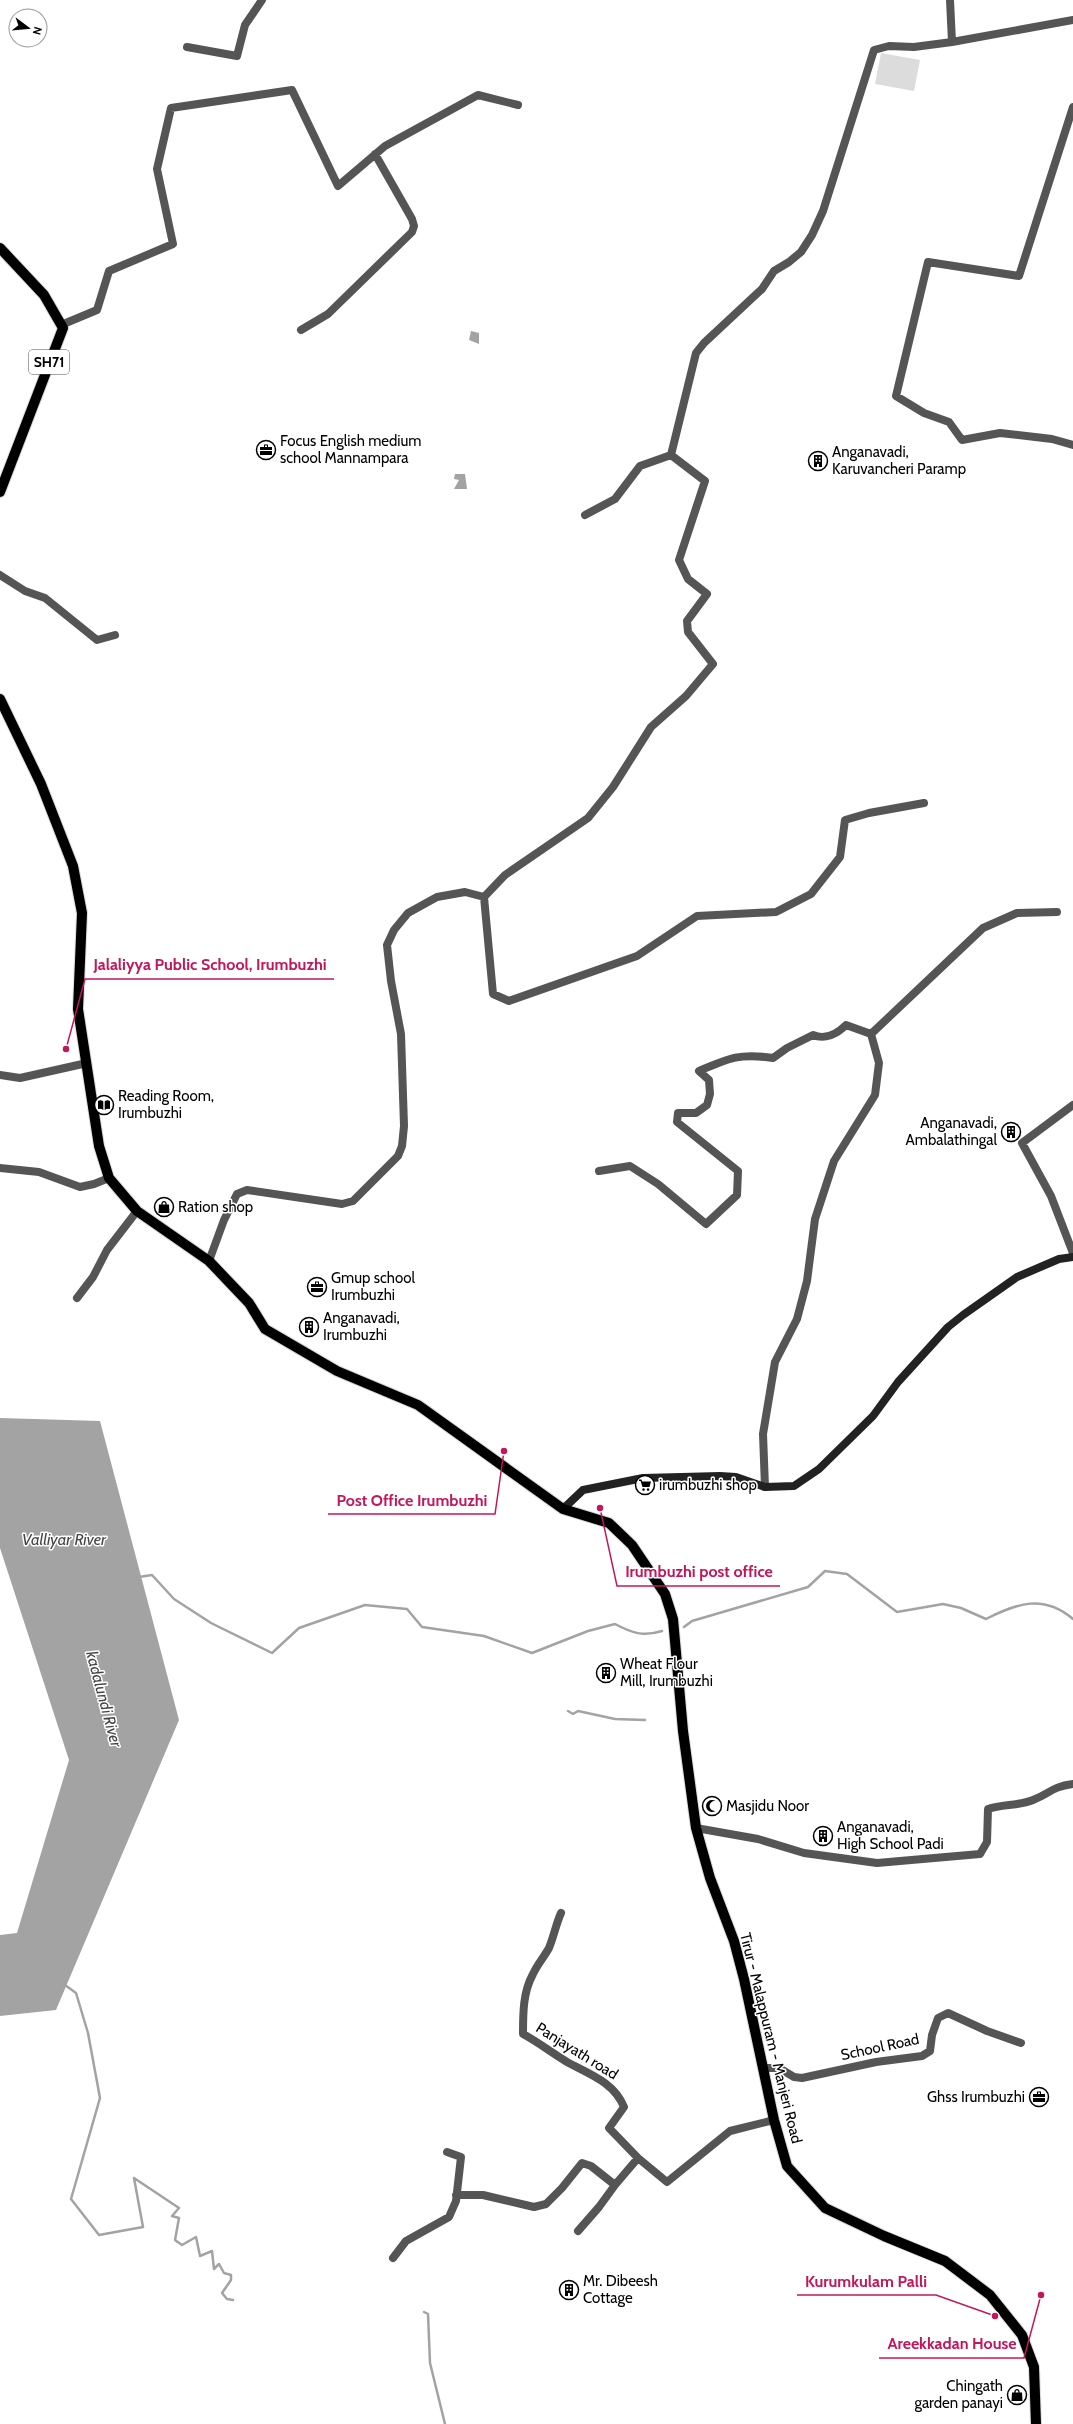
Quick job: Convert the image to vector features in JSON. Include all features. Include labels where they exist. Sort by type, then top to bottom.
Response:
[{"type":"main road","points":[[0,248],[44,295],[61,325]]},
{"type":"main road","name":"SH71","points":[[0,492],[63,328],[61,325]]},
{"type":"main road","name":"Tirur - Malappuram - Manjeri Road","points":[[0,699],[41,784],[73,866],[82,913],[78,1009],[99,1146],[109,1178],[137,1211],[209,1261],[249,1303],[265,1329],[337,1371],[418,1406],[563,1509],[609,1523],[632,1544],[665,1594],[676,1637],[683,1731],[696,1828],[710,1878],[734,1941],[744,1979],[774,2120],[788,2166],[825,2208],[884,2236],[945,2261],[990,2295],[1022,2335],[1034,2367],[1036,2424]]},
{"type":"main road","points":[[563,1509],[583,1490],[643,1478],[736,1477],[765,1487],[794,1486],[818,1469],[873,1416],[898,1382],[948,1327],[1000,1287],[1042,1265],[1073,1258]]},
{"type":"street","points":[[187,47],[237,56],[245,25],[262,0]]},
{"type":"street","points":[[950,0],[952,42]]},
{"type":"street","points":[[671,455],[696,353],[704,343],[762,289],[774,271],[789,262],[801,252],[812,235],[823,210],[874,50],[889,46],[914,47],[952,42],[1073,20]]},
{"type":"street","points":[[61,325],[96,310],[109,271],[174,244],[157,169],[171,108],[292,90],[338,186],[384,146],[418,126],[478,95],[518,105]]},
{"type":"street","points":[[1073,107],[1019,276],[928,262],[896,396],[924,413],[949,422],[962,440],[1000,433],[1052,439],[1073,446]]},
{"type":"street","points":[[301,330],[328,314],[412,232],[414,226],[412,219],[375,154]]},
{"type":"street","points":[[585,515],[615,498],[640,466],[671,455]]},
{"type":"street","points":[[671,455],[705,481],[679,560],[688,579],[707,594],[687,621],[688,632],[713,664],[686,696],[651,727],[613,788],[588,818],[505,875],[484,897],[493,994],[509,1001],[637,956],[697,916],[776,912],[811,894],[832,870],[840,857],[845,820],[869,813],[924,803]]},
{"type":"street","points":[[0,575],[25,591],[45,598],[54,604],[82,630],[97,640],[115,635]]},
{"type":"street","points":[[209,1261],[224,1220],[236,1194],[247,1190],[342,1204],[352,1201],[398,1156],[404,1126],[401,1034],[391,981],[387,945],[394,930],[408,913],[437,897],[465,892],[484,897]]},
{"type":"street","points":[[871,1034],[983,928],[1017,913],[1057,912]]},
{"type":"street","points":[[599,1171],[630,1166],[658,1184],[706,1224],[737,1195],[738,1171],[677,1122],[678,1113],[696,1113],[707,1105],[710,1094],[709,1080],[699,1071],[735,1056],[752,1055],[773,1058],[787,1048],[813,1035],[820,1038],[838,1032],[846,1025],[871,1034]]},
{"type":"street","points":[[765,1487],[763,1434],[776,1362],[797,1319],[807,1281],[815,1219],[834,1161],[875,1095],[879,1063],[871,1034]]},
{"type":"street","points":[[0,1075],[20,1078],[87,1063]]},
{"type":"street","points":[[1073,1105],[1022,1143],[1048,1190],[1073,1253]]},
{"type":"street","points":[[0,1168],[38,1172],[80,1187],[109,1178]]},
{"type":"street","points":[[77,1298],[93,1277],[108,1250],[137,1211]]},
{"type":"street","points":[[696,1828],[758,1839],[804,1852],[876,1863],[934,1856],[966,1856],[980,1854],[987,1842],[988,1809],[999,1805],[1033,1800],[1056,1786],[1073,1784]]},
{"type":"street","name":"Panjayath road","points":[[561,1913],[549,1947],[526,1988],[523,2015],[523,2034],[567,2062],[596,2076],[619,2095],[624,2107],[609,2128],[638,2158],[667,2182],[730,2131],[774,2120]]},
{"type":"street","name":"School Road","points":[[762,2068],[779,2068],[794,2077],[802,2078],[876,2062],[922,2056],[930,2051],[932,2035],[938,2018],[948,2013],[987,2031],[1021,2043]]},
{"type":"street","points":[[393,2258],[406,2241],[449,2216],[456,2195],[461,2157],[447,2152]]},
{"type":"street","points":[[578,2231],[638,2158]]},
{"type":"street","points":[[456,2195],[483,2195],[534,2207],[546,2204],[562,2188],[582,2163],[591,2166],[615,2185]]},
{"type":"shaded area","points":[[881,53],[920,60],[914,91],[875,84]]},
{"type":"water","points":[[471,331],[479,333],[479,344],[469,340]]},
{"type":"water","points":[[455,474],[465,474],[467,489],[454,489],[459,480],[454,479]]},
{"type":"water","name":"Valliyar River","points":[[0,1418],[100,1421],[179,1720],[56,2010],[0,2016],[0,1935],[17,1933],[69,1760],[0,1548]]},
{"type":"waterway","points":[[684,1627],[692,1621],[808,1587],[825,1571],[847,1574],[897,1612],[943,1604],[961,1608],[986,1619],[997,1613],[1020,1605],[1041,1604],[1052,1606],[1073,1619]]},
{"type":"waterway","points":[[139,1577],[152,1575],[174,1599],[211,1623],[272,1653],[299,1628],[365,1605],[407,1609],[422,1627],[484,1636],[532,1653],[588,1631],[615,1624],[627,1630],[643,1634],[662,1631]]},
{"type":"waterway","points":[[568,1711],[573,1714],[578,1711],[615,1719],[645,1720]]},
{"type":"waterway","points":[[65,1985],[76,1993],[88,2033],[100,2098],[71,2199],[99,2235],[143,2227],[134,2178],[179,2208],[172,2216],[179,2218],[175,2240],[182,2245],[196,2237],[200,2256],[212,2251],[214,2269],[219,2264],[224,2273],[231,2275],[231,2280],[222,2293],[227,2299],[233,2300]]},
{"type":"waterway","points":[[424,2312],[428,2314],[430,2363],[445,2424]]},
{"type":"place","name":"Focus English medium school Mannampara","points":[[266,450]]},
{"type":"place","name":"Anganavadi, Karuvancheri Paramp","points":[[818,461]]},
{"type":"place","name":"Jalaliyya Public School, Irumbuzhi","points":[[66,1049]]},
{"type":"place","name":"Reading Room, Irumbuzhi","points":[[104,1105]]},
{"type":"place","name":"Anganavadi, Ambalathingal","points":[[1011,1132]]},
{"type":"place","name":"Ration shop","points":[[164,1207]]},
{"type":"place","name":"Gmup school Irumbuzhi","points":[[317,1287]]},
{"type":"place","name":"Anganavadi, Irumbuzhi","points":[[309,1327]]},
{"type":"place","name":"Post Office Irumbuzhi","points":[[504,1451]]},
{"type":"place","name":"irumbuzhi shop","points":[[645,1485]]},
{"type":"place","name":"Irumbuzhi post office","points":[[600,1508]]},
{"type":"place","name":"Wheat Flour Mill, Irumbuzhi","points":[[606,1673]]},
{"type":"place","name":"Masjidu Noor","points":[[712,1806]]},
{"type":"place","name":"Anganavadi, High School Padi","points":[[823,1836]]},
{"type":"place","name":"Ghss Irumbuzhi","points":[[1039,2097]]},
{"type":"place","name":"Mr. Dibeesh Cottage","points":[[569,2290]]},
{"type":"place","name":"Areekkadan House","points":[[1041,2295]]},
{"type":"place","name":"Kurumkulam Palli","points":[[995,2316]]},
{"type":"place","name":"Chingath garden panayi","points":[[1017,2395]]},
{"type":"water label","name":"kadalundi River","points":[[104,1699]]}]
